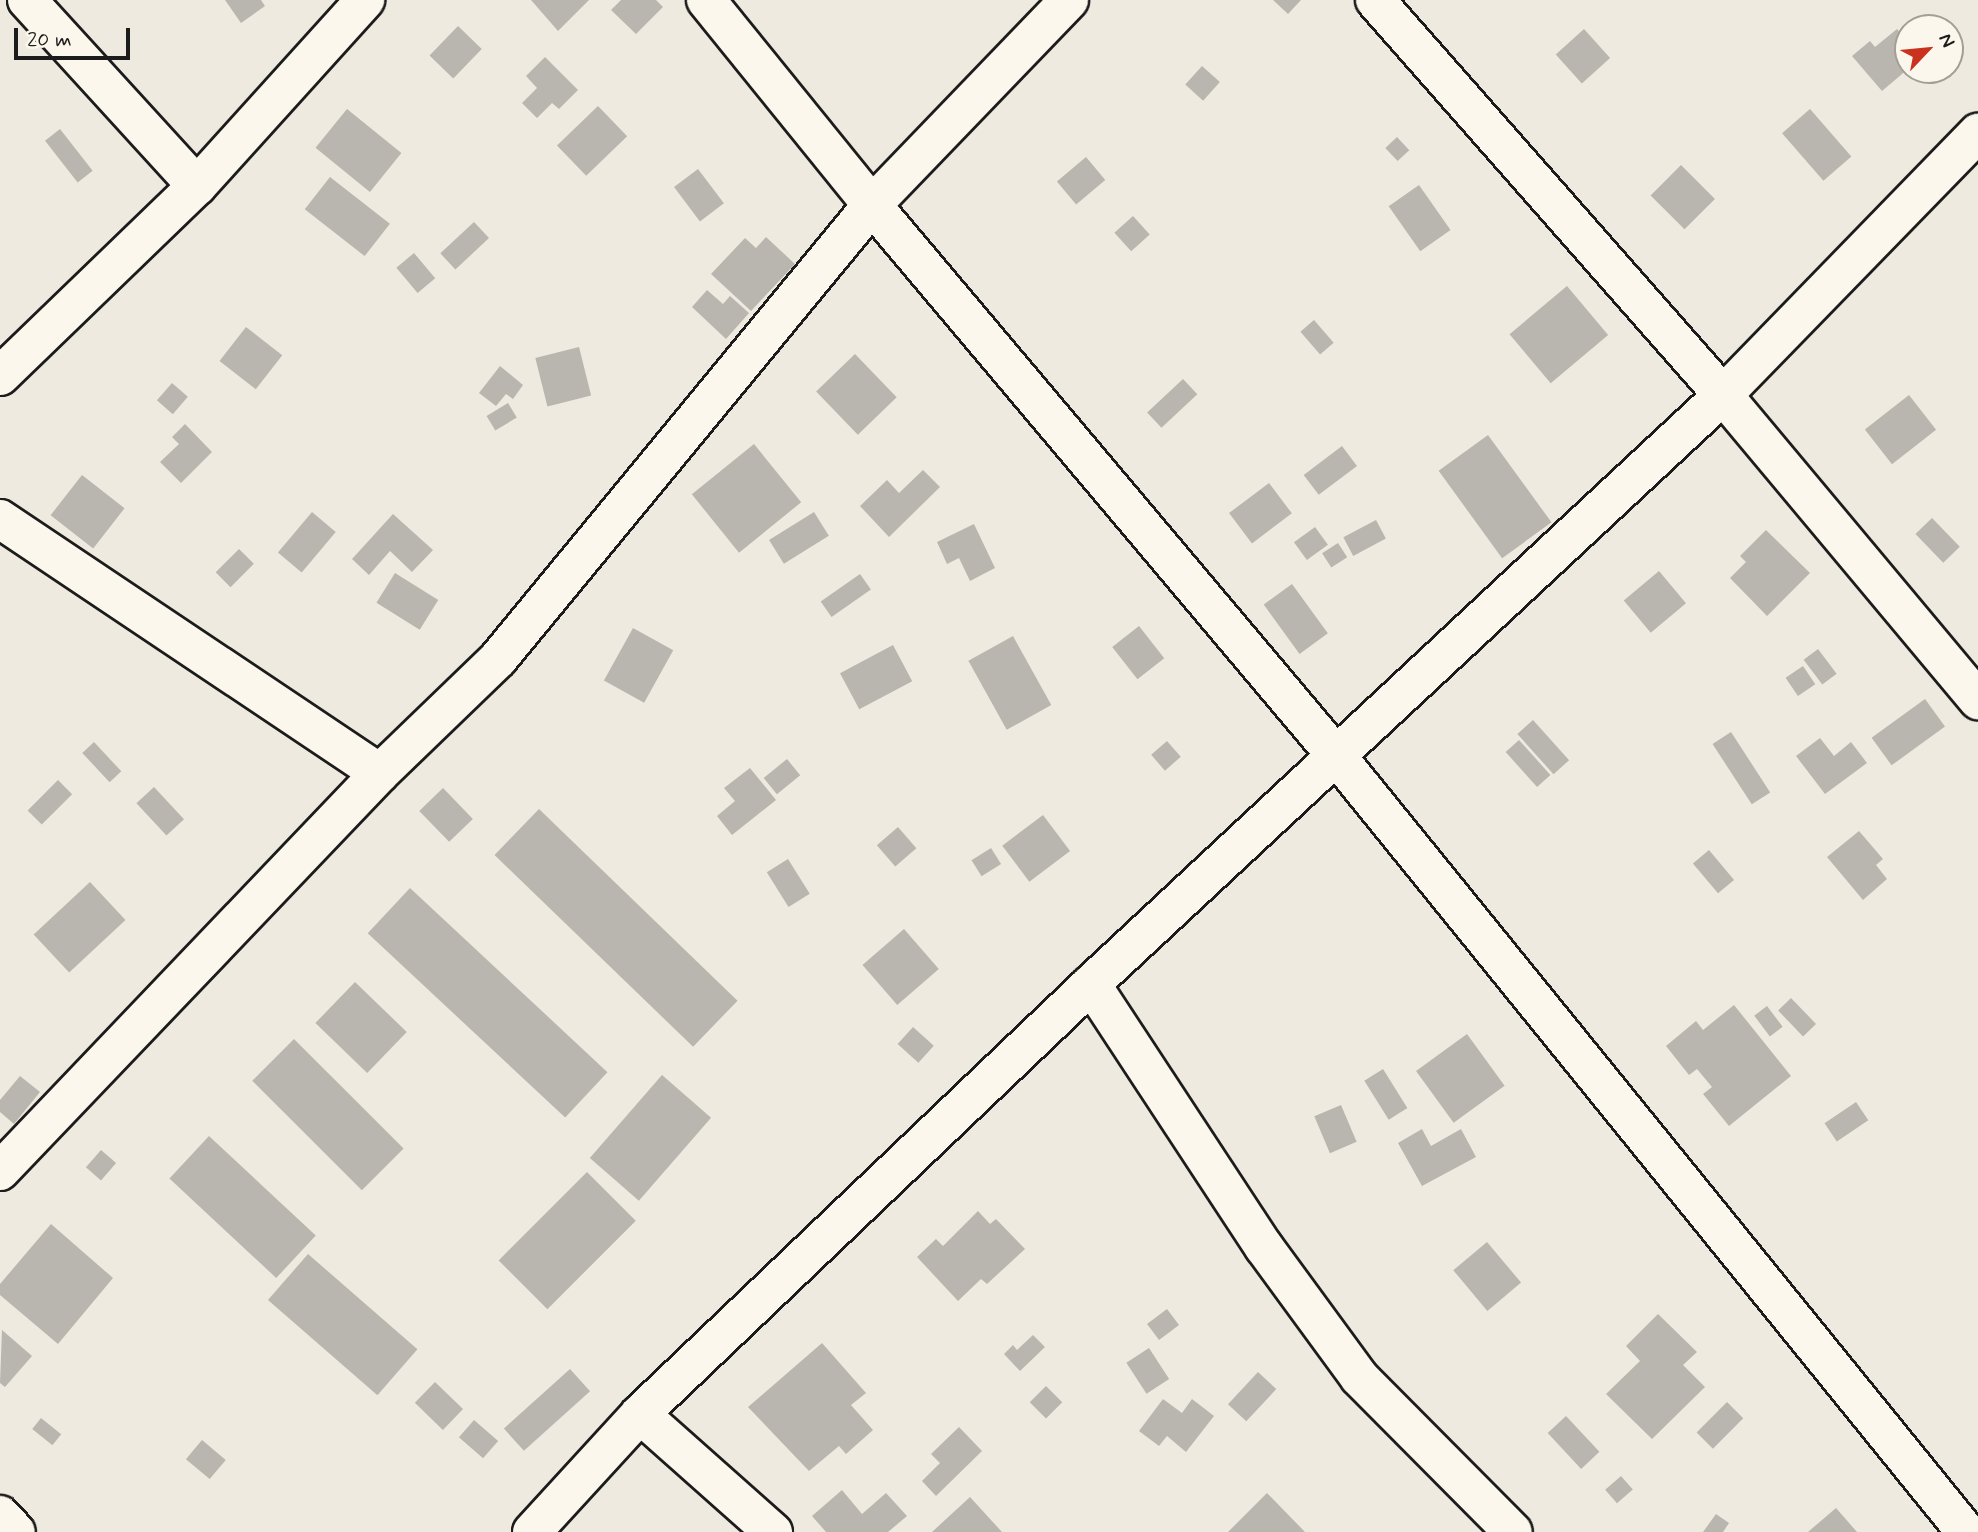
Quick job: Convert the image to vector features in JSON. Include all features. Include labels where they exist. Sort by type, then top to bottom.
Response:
[{"type":"street","points":[[27,0],[197,186]]},
{"type":"street","points":[[0,376],[197,186],[365,0]]},
{"type":"street","points":[[706,0],[872,205],[1334,753],[1967,1527]]},
{"type":"street","points":[[0,1171],[380,773],[498,659],[872,205],[1069,0]]},
{"type":"street","points":[[1375,0],[1723,395],[1978,700]]},
{"type":"street","points":[[532,1532],[640,1414],[1334,753],[1723,395],[1978,133]]},
{"type":"street","points":[[0,519],[380,773]]},
{"type":"street","points":[[1091,984],[1264,1247],[1359,1377],[1513,1532]]},
{"type":"street","points":[[640,1414],[773,1532]]},
{"type":"street","points":[[0,1516],[16,1532]]},
{"type":"building","points":[[225,0],[261,0],[265,6],[241,23]]},
{"type":"building","points":[[531,0],[589,0],[558,31]]},
{"type":"building","points":[[621,0],[656,0],[663,7],[636,34],[611,10]]},
{"type":"building","points":[[1273,0],[1301,0],[1288,14]]},
{"type":"building","points":[[458,26],[482,49],[453,78],[430,55]]},
{"type":"building","points":[[1584,29],[1610,58],[1582,83],[1556,54]]},
{"type":"building","points":[[1894,31],[1894,81],[1882,91],[1852,56],[1870,41],[1875,47]]},
{"type":"building","points":[[545,57],[578,90],[559,109],[552,103],[537,118],[522,103],[537,88],[526,76]]},
{"type":"building","points":[[1202,66],[1220,82],[1203,101],[1185,85]]},
{"type":"building","points":[[598,106],[627,136],[586,176],[557,146]]},
{"type":"building","points":[[347,109],[401,153],[370,192],[316,148]]},
{"type":"building","points":[[1810,109],[1851,157],[1823,181],[1782,133]]},
{"type":"building","points":[[60,129],[93,171],[78,182],[45,141]]},
{"type":"building","points":[[1397,137],[1409,150],[1398,161],[1385,148]]},
{"type":"building","points":[[1086,157],[1105,180],[1076,204],[1057,181]]},
{"type":"building","points":[[1681,165],[1715,199],[1685,229],[1651,195]]},
{"type":"building","points":[[698,169],[724,203],[700,221],[674,187]]},
{"type":"building","points":[[330,177],[390,224],[365,256],[305,209]]},
{"type":"building","points":[[1419,185],[1451,230],[1420,251],[1389,206]]},
{"type":"building","points":[[1133,216],[1150,235],[1131,251],[1114,233]]},
{"type":"building","points":[[474,222],[489,238],[455,269],[440,253]]},
{"type":"building","points":[[766,237],[795,264],[751,311],[711,274],[745,238],[756,248]]},
{"type":"building","points":[[414,253],[435,278],[418,293],[396,268]]},
{"type":"building","points":[[1567,286],[1608,335],[1551,383],[1510,334]]},
{"type":"building","points":[[707,290],[723,304],[730,296],[749,313],[726,339],[692,307]]},
{"type":"building","points":[[1314,320],[1334,343],[1320,354],[1300,332]]},
{"type":"building","points":[[246,327],[282,355],[256,389],[220,361]]},
{"type":"building","points":[[579,347],[591,396],[547,406],[535,358]]},
{"type":"building","points":[[855,354],[897,397],[858,435],[816,392]]},
{"type":"building","points":[[500,366],[523,385],[513,399],[506,394],[496,406],[479,393]]},
{"type":"building","points":[[1183,379],[1197,394],[1161,428],[1147,412]]},
{"type":"building","points":[[172,383],[188,397],[173,414],[157,400]]},
{"type":"building","points":[[1909,395],[1936,430],[1892,464],[1865,429]]},
{"type":"building","points":[[508,403],[517,418],[495,430],[487,416]]},
{"type":"building","points":[[185,424],[212,452],[181,483],[160,462],[179,444],[172,437]]},
{"type":"building","points":[[1488,435],[1551,522],[1502,558],[1439,471]]},
{"type":"building","points":[[754,444],[801,502],[739,553],[692,494]]},
{"type":"building","points":[[1342,446],[1357,466],[1319,495],[1304,475]]},
{"type":"building","points":[[923,470],[940,487],[889,537],[860,506],[887,480],[899,493]]},
{"type":"building","points":[[82,475],[125,508],[93,548],[51,515]]},
{"type":"building","points":[[1269,483],[1292,513],[1252,543],[1229,513]]},
{"type":"building","points":[[312,512],[336,532],[302,573],[278,553]]},
{"type":"building","points":[[814,512],[829,536],[784,564],[769,540]]},
{"type":"building","points":[[393,514],[433,550],[412,572],[390,551],[369,575],[352,559]]},
{"type":"building","points":[[1932,518],[1960,547],[1943,563],[1915,534]]},
{"type":"building","points":[[1376,520],[1386,539],[1353,556],[1343,537]]},
{"type":"building","points":[[974,524],[995,568],[970,581],[959,558],[947,564],[937,542]]},
{"type":"building","points":[[1315,527],[1328,545],[1307,560],[1294,542]]},
{"type":"building","points":[[1766,530],[1810,573],[1767,616],[1730,578],[1746,562],[1740,556]]},
{"type":"building","points":[[1338,543],[1347,557],[1331,568],[1322,553]]},
{"type":"building","points":[[239,549],[254,564],[231,587],[216,572]]},
{"type":"building","points":[[1659,571],[1686,603],[1651,633],[1624,601]]},
{"type":"building","points":[[395,573],[438,600],[420,630],[376,603]]},
{"type":"building","points":[[860,574],[871,590],[832,617],[821,602]]},
{"type":"building","points":[[1292,584],[1328,633],[1300,654],[1264,605]]},
{"type":"building","points":[[1139,626],[1164,658],[1137,679],[1112,647]]},
{"type":"building","points":[[633,628],[673,650],[644,703],[604,680]]},
{"type":"building","points":[[1013,636],[1051,705],[1007,730],[968,661]]},
{"type":"building","points":[[893,645],[912,681],[859,709],[840,673]]},
{"type":"building","points":[[1818,649],[1837,674],[1822,685],[1804,660]]},
{"type":"building","points":[[1803,666],[1815,684],[1798,696],[1786,678]]},
{"type":"building","points":[[1925,699],[1945,727],[1892,765],[1872,738]]},
{"type":"building","points":[[1533,720],[1569,760],[1554,774],[1517,734]]},
{"type":"building","points":[[1731,732],[1770,792],[1752,804],[1713,744]]},
{"type":"building","points":[[1820,738],[1834,756],[1851,742],[1867,763],[1825,794],[1796,756]]},
{"type":"building","points":[[1519,740],[1550,775],[1537,787],[1506,752]]},
{"type":"building","points":[[1167,741],[1181,757],[1165,771],[1151,755]]},
{"type":"building","points":[[94,742],[121,771],[110,782],[82,753]]},
{"type":"building","points":[[787,759],[800,775],[777,794],[764,778]]},
{"type":"building","points":[[750,768],[776,800],[732,835],[717,816],[735,801],[724,788]]},
{"type":"building","points":[[58,780],[72,794],[42,825],[28,810]]},
{"type":"building","points":[[154,787],[184,819],[166,836],[136,803]]},
{"type":"building","points":[[443,788],[473,819],[449,842],[419,811]]},
{"type":"building","points":[[539,809],[738,1001],[693,1047],[495,855]]},
{"type":"building","points":[[1043,815],[1070,851],[1029,882],[1002,846]]},
{"type":"building","points":[[898,827],[916,848],[895,867],[877,845]]},
{"type":"building","points":[[1859,831],[1883,859],[1876,865],[1887,879],[1863,900],[1827,857]]},
{"type":"building","points":[[991,848],[1001,864],[982,876],[971,860]]},
{"type":"building","points":[[1709,850],[1734,880],[1718,893],[1693,863]]},
{"type":"building","points":[[788,859],[810,894],[789,907],[767,872]]},
{"type":"building","points":[[90,882],[125,920],[69,973],[34,935]]},
{"type":"building","points":[[410,888],[607,1072],[565,1117],[368,933]]},
{"type":"building","points":[[904,929],[939,969],[897,1005],[862,965]]},
{"type":"building","points":[[355,982],[407,1032],[367,1073],[315,1023]]},
{"type":"building","points":[[1791,998],[1816,1024],[1803,1036],[1778,1011]]},
{"type":"building","points":[[1734,1005],[1791,1076],[1729,1126],[1703,1094],[1712,1087],[1697,1069],[1689,1075],[1666,1046],[1696,1021],[1703,1030]]},
{"type":"building","points":[[1767,1006],[1783,1027],[1770,1036],[1754,1016]]},
{"type":"building","points":[[913,1027],[934,1046],[918,1063],[898,1044]]},
{"type":"building","points":[[1467,1034],[1505,1086],[1454,1123],[1416,1071]]},
{"type":"building","points":[[294,1039],[404,1149],[362,1190],[252,1081]]},
{"type":"building","points":[[1383,1069],[1407,1108],[1389,1120],[1364,1081]]},
{"type":"building","points":[[662,1075],[711,1118],[639,1201],[590,1158]]},
{"type":"building","points":[[20,1076],[40,1092],[14,1124],[0,1112],[0,1100]]},
{"type":"building","points":[[1856,1102],[1868,1120],[1837,1141],[1824,1123]]},
{"type":"building","points":[[1341,1105],[1357,1142],[1330,1153],[1314,1116]]},
{"type":"building","points":[[1422,1129],[1431,1146],[1461,1129],[1476,1157],[1422,1186],[1398,1143]]},
{"type":"building","points":[[209,1136],[316,1236],[276,1278],[169,1178]]},
{"type":"building","points":[[101,1150],[116,1163],[101,1180],[86,1167]]},
{"type":"building","points":[[587,1172],[636,1221],[547,1309],[499,1260]]},
{"type":"building","points":[[978,1211],[990,1224],[996,1219],[1025,1249],[987,1284],[981,1279],[958,1301],[917,1257],[936,1239],[943,1246]]},
{"type":"building","points":[[51,1224],[113,1278],[58,1344],[0,1295],[0,1284]]},
{"type":"building","points":[[1487,1242],[1521,1283],[1487,1311],[1453,1270]]},
{"type":"building","points":[[308,1254],[417,1349],[377,1395],[268,1300]]},
{"type":"building","points":[[1167,1309],[1179,1325],[1159,1340],[1147,1324]]},
{"type":"building","points":[[1658,1314],[1697,1352],[1683,1365],[1705,1387],[1652,1439],[1606,1394],[1640,1361],[1626,1346]]},
{"type":"building","points":[[2,1330],[32,1356],[5,1387],[0,1383]]},
{"type":"building","points":[[1033,1335],[1045,1347],[1020,1371],[1004,1354],[1013,1345],[1017,1350]]},
{"type":"building","points":[[822,1343],[866,1393],[851,1405],[873,1430],[846,1454],[839,1446],[809,1471],[748,1407]]},
{"type":"building","points":[[1149,1348],[1169,1379],[1147,1394],[1126,1363]]},
{"type":"building","points":[[570,1369],[590,1391],[524,1451],[504,1429]]},
{"type":"building","points":[[1258,1372],[1276,1389],[1246,1421],[1228,1404]]},
{"type":"building","points":[[435,1382],[463,1409],[443,1430],[415,1403]]},
{"type":"building","points":[[1046,1386],[1062,1402],[1046,1419],[1030,1402]]},
{"type":"building","points":[[1163,1399],[1182,1413],[1192,1399],[1214,1416],[1186,1452],[1167,1436],[1159,1446],[1139,1431]]},
{"type":"building","points":[[1727,1402],[1743,1418],[1713,1449],[1697,1432]]},
{"type":"building","points":[[1566,1416],[1599,1452],[1581,1469],[1548,1433]]},
{"type":"building","points":[[41,1418],[61,1434],[52,1445],[32,1429]]},
{"type":"building","points":[[474,1420],[498,1441],[483,1458],[459,1437]]},
{"type":"building","points":[[959,1427],[982,1451],[936,1496],[922,1481],[940,1463],[931,1454]]},
{"type":"building","points":[[202,1440],[226,1460],[210,1479],[186,1459]]},
{"type":"building","points":[[1621,1476],[1633,1490],[1617,1503],[1605,1490]]},
{"type":"building","points":[[842,1490],[862,1514],[886,1493],[907,1516],[888,1532],[826,1532],[812,1516]]},
{"type":"building","points":[[1267,1493],[1305,1532],[1228,1532]]},
{"type":"building","points":[[970,1497],[1002,1532],[932,1532]]},
{"type":"building","points":[[1836,1508],[1857,1532],[1808,1532]]},
{"type":"building","points":[[1716,1514],[1729,1523],[1723,1532],[1703,1532]]}]
